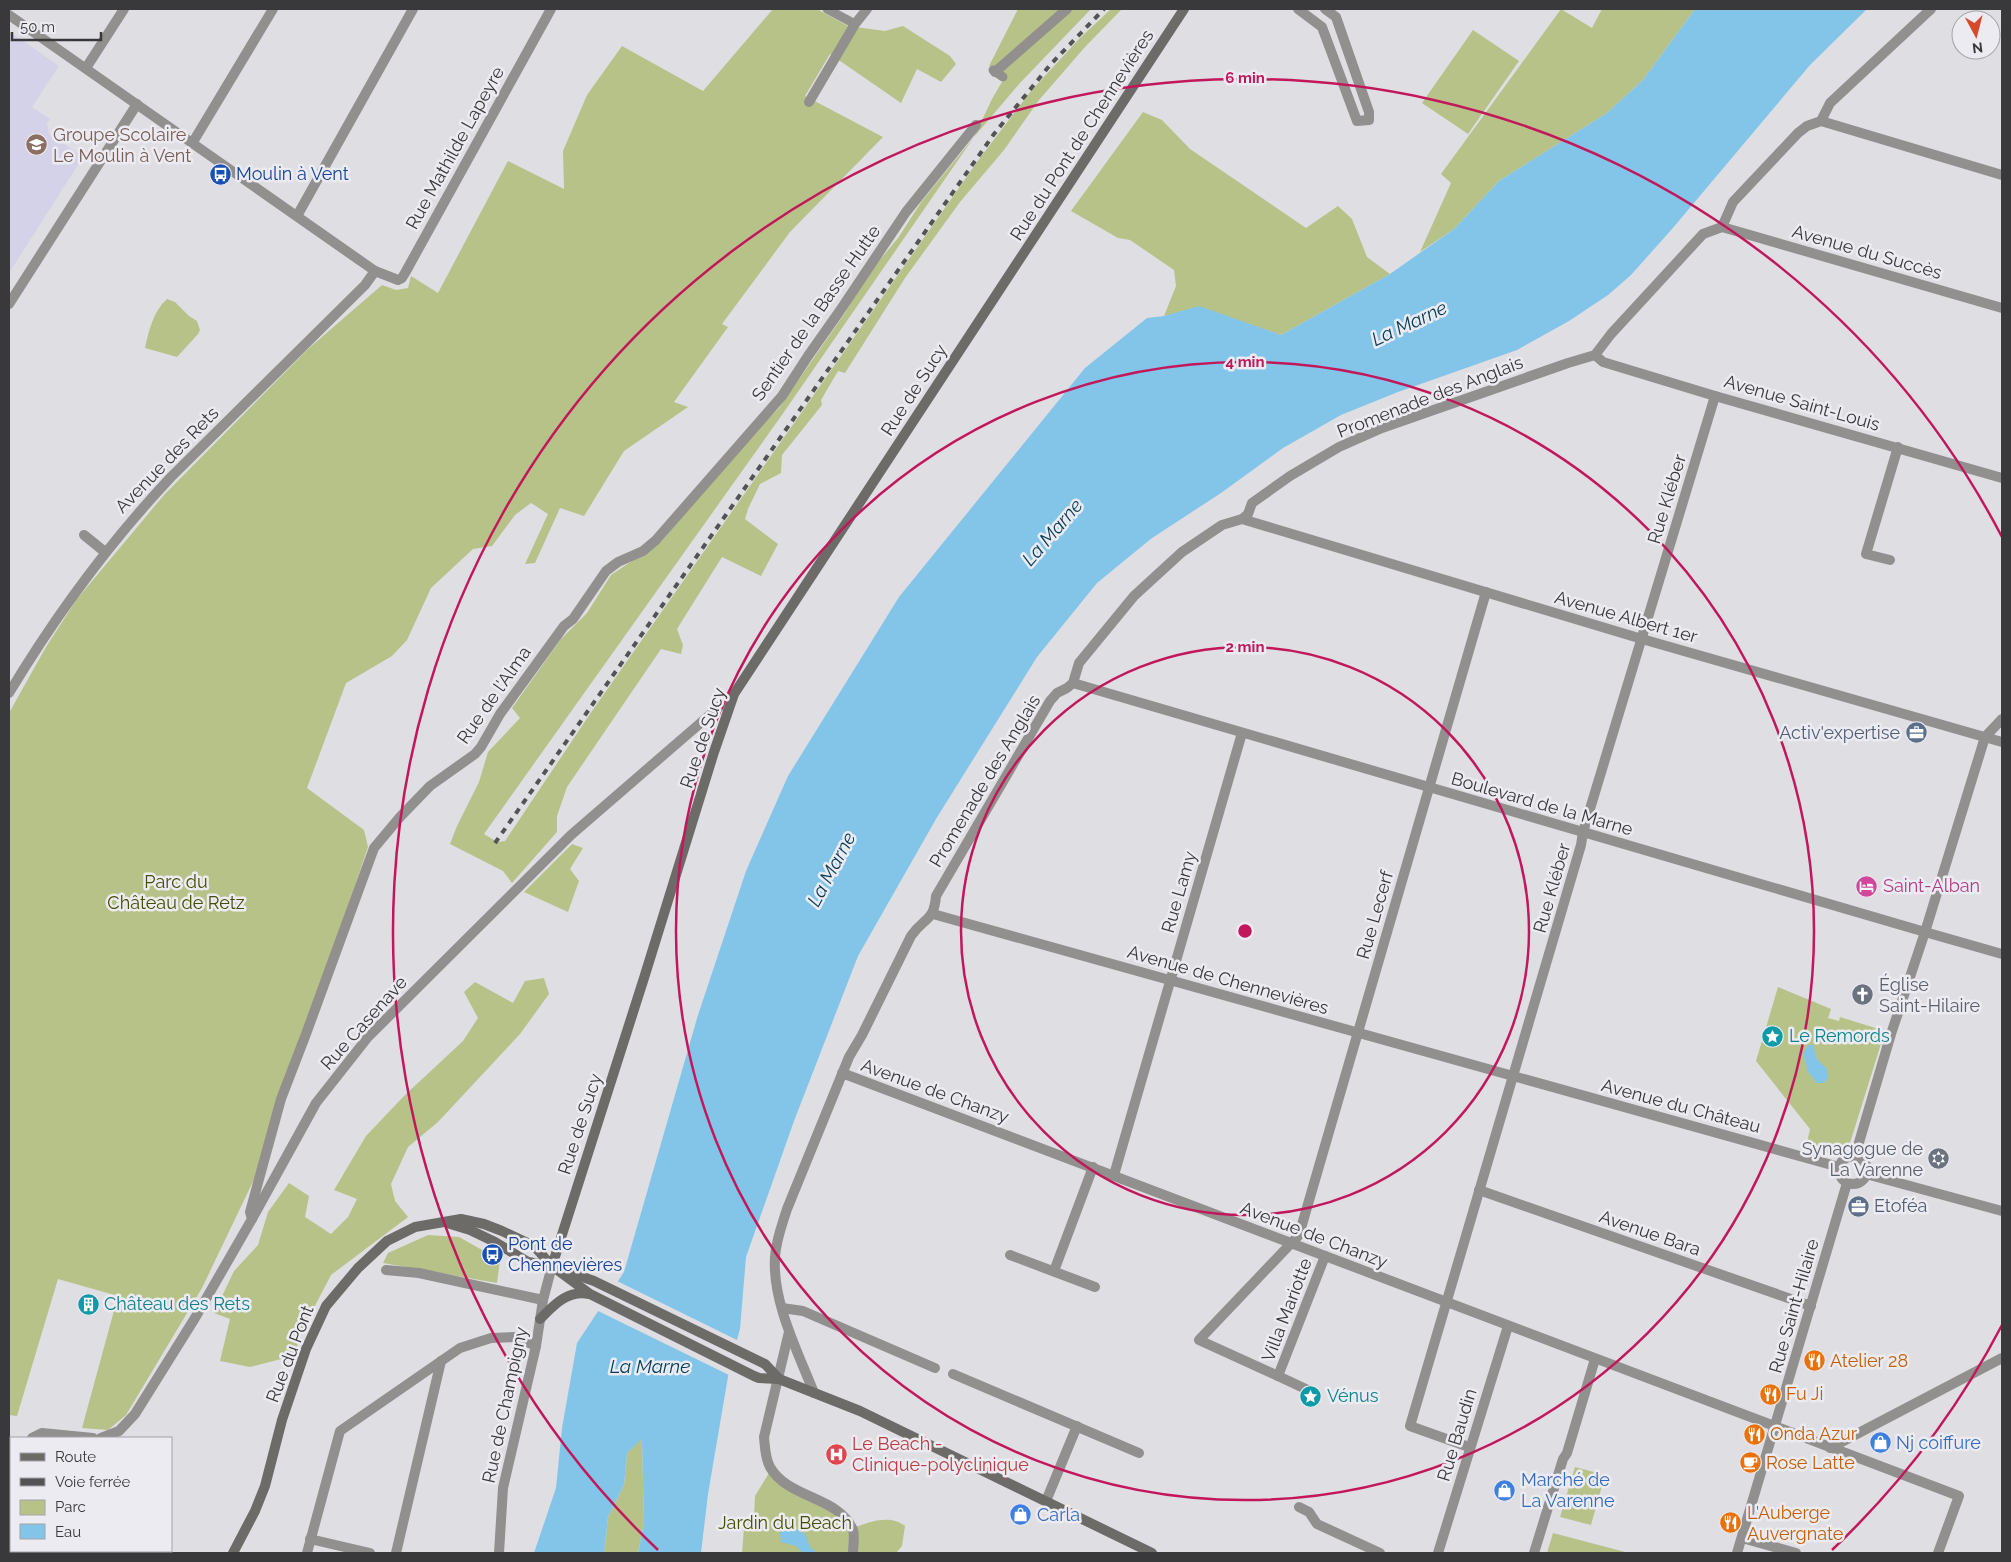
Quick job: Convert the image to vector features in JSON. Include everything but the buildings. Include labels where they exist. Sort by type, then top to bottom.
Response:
[{"type":"main road","name":"Rue du Pont de Chennevières","points":[[1007,279],[1184,9]]},
{"type":"main road","name":"Rue de Sucy","points":[[552,1266],[734,694],[1007,279]]},
{"type":"main road","name":"Rue du Pont","points":[[233,1553],[255,1511],[265,1486],[282,1420],[306,1349],[326,1306],[358,1268],[387,1241],[415,1227],[460,1219],[484,1224],[534,1246],[552,1266]]},
{"type":"main road","name":"Rue du Pont","points":[[443,1222],[478,1234],[528,1262],[552,1266]]},
{"type":"main road","points":[[552,1266],[594,1281],[766,1364],[779,1378]]},
{"type":"main road","points":[[552,1266],[590,1294],[759,1378],[779,1378],[860,1411],[1152,1553]]},
{"type":"main road","points":[[540,1320],[556,1303],[566,1296],[580,1292],[590,1294]]},
{"type":"street","points":[[86,68],[124,9]]},
{"type":"street","points":[[193,142],[273,9]]},
{"type":"street","points":[[297,216],[413,9]]},
{"type":"street","name":"Rue Mathilde Lapeyre","points":[[9,15],[375,271],[394,280],[402,278],[551,9]]},
{"type":"street","points":[[828,9],[855,24]]},
{"type":"street","points":[[809,102],[855,24],[867,9]]},
{"type":"street","points":[[999,74],[1068,9]]},
{"type":"street","points":[[1298,9],[1322,26],[1357,121],[1368,120],[1369,112],[1336,17],[1324,9]]},
{"type":"street","points":[[1821,122],[1830,103],[1931,9]]},
{"type":"street","points":[[9,304],[137,104]]},
{"type":"street","points":[[1595,356],[1610,334],[1702,234],[1722,227],[1733,202],[1798,133],[1807,126],[1821,122],[2002,175]]},
{"type":"street","name":"Sentier de la Basse Hutte","points":[[573,619],[606,571],[618,562],[643,551],[656,540],[782,396],[906,212],[976,125]]},
{"type":"street","name":"Avenue du Succès","points":[[1722,227],[2002,308]]},
{"type":"street","name":"Avenue des Rets","points":[[9,693],[40,641],[105,552],[171,476],[365,285],[375,271]]},
{"type":"street","name":"Avenue Saint-Louis","points":[[1595,356],[1603,362],[1715,396],[2002,478]]},
{"type":"street","name":"Promenade des Anglais","points":[[1242,519],[1248,514],[1252,504],[1290,476],[1339,448],[1382,428],[1568,363],[1595,356]]},
{"type":"street","name":"Rue Kléber","points":[[1469,1447],[1410,1426],[1448,1303],[1479,1190],[1579,854],[1583,832],[1715,396]]},
{"type":"street","points":[[1890,560],[1866,554],[1898,447]]},
{"type":"street","points":[[1073,683],[1079,663],[1134,596],[1182,552],[1222,525],[1242,519]]},
{"type":"street","name":"Avenue Albert 1er","points":[[1242,519],[1642,639],[2002,742]]},
{"type":"street","points":[[84,535],[105,552]]},
{"type":"street","name":"Rue Lecerf","points":[[1199,1340],[1299,1235],[1486,592]]},
{"type":"street","name":"Rue de l'Alma","points":[[252,1219],[250,1212],[280,1099],[306,1034],[374,848],[430,786],[475,754],[521,685],[564,626],[573,619]]},
{"type":"street","name":"Promenade des Anglais","points":[[814,1393],[789,1332],[776,1282],[775,1258],[779,1233],[842,1073],[911,936],[919,925],[932,914],[936,904],[936,896],[1050,701],[1057,693],[1068,688],[1073,683]]},
{"type":"street","name":"Boulevard de la Marne","points":[[1073,683],[2002,954]]},
{"type":"street","name":"Rue Casenave","points":[[104,1437],[119,1431],[135,1414],[195,1318],[316,1102],[368,1037],[571,835],[734,694]]},
{"type":"street","points":[[1855,1156],[1891,1034],[1925,932],[1985,737],[2002,719]]},
{"type":"street","name":"Rue Lamy","points":[[1114,1175],[1242,733]]},
{"type":"street","name":"Avenue de Chennevières","points":[[932,914],[1514,1077]]},
{"type":"street","name":"Avenue de Chanzy","points":[[842,1073],[1959,1496],[1938,1553]]},
{"type":"street","name":"Avenue du Château","points":[[1514,1077],[1839,1167]]},
{"type":"street","points":[[1855,1156],[1865,1163],[1866,1174],[1859,1183],[1847,1183],[1839,1174],[1839,1167],[1845,1158],[1855,1156]]},
{"type":"street","points":[[1054,1271],[1093,1167]]},
{"type":"street","points":[[1866,1174],[2002,1211]]},
{"type":"street","name":"Rue Saint-Hilaire","points":[[1737,1553],[1847,1183]]},
{"type":"street","name":"Avenue Bara","points":[[1479,1190],[1811,1306]]},
{"type":"street","points":[[1010,1254],[1095,1287]]},
{"type":"street","name":"Villa Mariotte","points":[[1278,1376],[1325,1256]]},
{"type":"street","name":"Rue de Champigny","points":[[499,1553],[504,1488],[536,1346],[543,1300],[552,1266]]},
{"type":"street","points":[[386,1270],[419,1273],[543,1300]]},
{"type":"street","points":[[782,1308],[804,1311],[934,1368]]},
{"type":"street","name":"Rue Baudin","points":[[1438,1553],[1469,1447],[1508,1326]]},
{"type":"street","name":"Promenade des Anglais","points":[[789,1332],[764,1437],[765,1451],[770,1468],[786,1484],[840,1512],[854,1531],[853,1553]]},
{"type":"street","points":[[307,1553],[340,1431],[460,1348],[491,1338],[515,1337],[536,1346]]},
{"type":"street","name":"Villa Mariotte","points":[[1199,1340],[1310,1391]]},
{"type":"street","points":[[1830,1448],[2002,1358]]},
{"type":"street","points":[[1534,1553],[1595,1359]]},
{"type":"street","points":[[396,1553],[441,1361]]},
{"type":"street","points":[[953,1374],[1139,1453]]},
{"type":"street","points":[[1046,1501],[1077,1426]]},
{"type":"street","points":[[34,1437],[42,1433],[85,1437]]},
{"type":"street","points":[[1299,1507],[1309,1512],[1317,1524],[1380,1553]]},
{"type":"street","points":[[1742,1538],[1796,1553]]},
{"type":"street","points":[[310,1539],[370,1553]]},
{"type":"shaded area","name":"Groupe Scolaire Le Moulin à Vent","points":[[9,31],[59,66],[32,107],[50,119],[47,123],[49,134],[83,157],[9,273]]},
{"type":"green space","name":"Parc du Château de Retz","points":[[773,9],[817,9],[848,26],[885,31],[903,26],[950,56],[956,64],[941,82],[917,69],[901,103],[830,54],[805,96],[883,137],[790,232],[722,324],[728,327],[674,402],[688,407],[624,451],[584,516],[560,508],[535,563],[525,564],[548,514],[531,503],[515,515],[492,546],[473,549],[431,588],[407,640],[392,656],[346,683],[307,788],[364,830],[368,847],[260,1167],[202,1288],[126,1415],[108,1430],[82,1428],[118,1296],[58,1279],[17,1416],[9,1415],[9,713],[46,647],[77,599],[164,495],[308,349],[382,285],[396,290],[408,288],[411,276],[438,293],[508,161],[564,189],[563,151],[587,95],[622,46],[703,91]]},
{"type":"green space","points":[[1018,9],[1091,9],[1020,83],[974,137],[1006,75],[989,66]]},
{"type":"green space","points":[[1111,9],[1122,9],[1085,47],[1039,100],[1004,150],[960,202],[905,278],[845,373],[838,371],[821,400],[822,405],[782,455],[781,473],[760,484],[745,519],[778,544],[761,576],[722,557],[677,629],[683,645],[681,654],[661,649],[567,787],[557,816],[557,832],[512,883],[503,871],[450,844],[479,782],[488,752],[520,718],[512,708],[561,639],[587,613],[611,575],[662,541],[745,442],[779,408],[845,313],[864,279],[898,238],[922,201],[974,137],[784,412],[484,834],[497,842],[505,841],[590,714],[980,158],[1031,91],[1080,38]]},
{"type":"green space","points":[[1561,9],[1592,28],[1602,9],[1695,9],[1643,80],[1607,113],[1499,181],[1454,229],[1420,252],[1451,183],[1441,174]]},
{"type":"green space","points":[[1473,30],[1519,61],[1468,134],[1422,103]]},
{"type":"green space","points":[[1143,112],[1162,120],[1190,149],[1306,228],[1338,206],[1352,219],[1367,257],[1390,274],[1281,335],[1200,307],[1164,316],[1176,286],[1174,270],[1130,240],[1118,238],[1071,211]]},
{"type":"green space","points":[[167,299],[175,302],[197,321],[200,330],[177,357],[145,348],[155,315]]},
{"type":"green space","points":[[572,844],[583,848],[570,869],[579,881],[568,912],[524,892]]},
{"type":"green space","points":[[544,978],[549,994],[520,1034],[438,1122],[408,1147],[391,1184],[395,1201],[408,1217],[331,1275],[306,1323],[293,1356],[250,1367],[220,1361],[230,1319],[214,1313],[234,1271],[258,1245],[268,1212],[289,1183],[309,1196],[305,1217],[331,1234],[348,1217],[357,1199],[334,1190],[366,1136],[404,1096],[463,1041],[478,1018],[464,992],[475,982],[513,1003],[525,981]]},
{"type":"green space","points":[[1778,987],[1831,1009],[1828,1018],[1839,1021],[1840,1017],[1885,1031],[1850,1143],[1831,1154],[1806,1147],[1810,1129],[1756,1061]]},
{"type":"green space","points":[[428,1235],[459,1237],[500,1260],[497,1283],[383,1263],[388,1253]]},
{"type":"green space","points":[[642,1438],[644,1523],[638,1553],[604,1553],[608,1517],[624,1485],[627,1453]]},
{"type":"green space","points":[[1575,1467],[1605,1475],[1591,1525],[1560,1517]]},
{"type":"green space","name":"Jardin du Beach","points":[[769,1473],[837,1514],[849,1530],[877,1520],[899,1522],[905,1526],[902,1546],[896,1553],[742,1553],[744,1528],[754,1518],[755,1496]]},
{"type":"green space","points":[[1553,1533],[1629,1553],[1547,1553]]},
{"type":"water","name":"La Marne","points":[[1695,9],[1867,9],[1810,65],[1672,229],[1631,275],[1608,295],[1569,321],[1517,350],[1398,392],[1341,415],[1283,448],[1221,493],[1152,538],[1097,583],[1037,657],[936,819],[858,956],[794,1121],[746,1257],[740,1329],[730,1365],[708,1494],[701,1553],[638,1553],[644,1523],[642,1439],[627,1453],[624,1485],[608,1517],[604,1553],[534,1553],[556,1488],[562,1428],[577,1343],[624,1272],[698,1015],[746,871],[788,776],[899,597],[1085,368],[1147,318],[1164,316],[1199,306],[1281,335],[1390,274],[1454,229],[1499,181],[1607,113],[1643,80]]},
{"type":"water","points":[[1808,1045],[1813,1045],[1817,1059],[1827,1069],[1828,1078],[1824,1083],[1817,1083],[1808,1072],[1803,1054]]},
{"type":"water","points":[[788,1524],[806,1535],[810,1547],[817,1553],[803,1553],[796,1546],[781,1542],[780,1530]]},
{"type":"pier","name":"Pont de Chennevières","points":[[615,1280],[739,1341],[731,1376],[596,1310]]},
{"type":"railway","points":[[495,843],[994,134],[1050,65],[1104,9]]},
{"type":"place","name":"Groupe Scolaire Le Moulin à Vent","points":[[37,145]]},
{"type":"place","name":"Moulin à Vent","points":[[220,174]]},
{"type":"place","name":"Activ'expertise","points":[[1916,733]]},
{"type":"place","name":"Saint-Alban","points":[[1867,886]]},
{"type":"place","name":"Église Saint-Hilaire","points":[[1863,995]]},
{"type":"place","name":"Le Remords","points":[[1773,1036]]},
{"type":"place","name":"Synagogue de La Varenne","points":[[1939,1159]]},
{"type":"place","name":"Etoféa","points":[[1858,1206]]},
{"type":"place","name":"Pont de Chennevières","points":[[492,1254]]},
{"type":"place","name":"Château des Rets","points":[[88,1304]]},
{"type":"place","name":"Atelier 28","points":[[1814,1361]]},
{"type":"place","name":"Fu Ji","points":[[1770,1394]]},
{"type":"place","name":"Vénus","points":[[1311,1396]]},
{"type":"place","name":"Onda Azur","points":[[1754,1434]]},
{"type":"place","name":"Nj coiffure","points":[[1880,1443]]},
{"type":"place","name":"Le Beach - Clinique-polyclinique","points":[[836,1454]]},
{"type":"place","name":"Rose Latte","points":[[1750,1463]]},
{"type":"place","name":"Marché de La Varenne","points":[[1505,1490]]},
{"type":"place","name":"Carla","points":[[1021,1515]]},
{"type":"place","name":"L'Auberge Auvergnate","points":[[1731,1523]]}]
